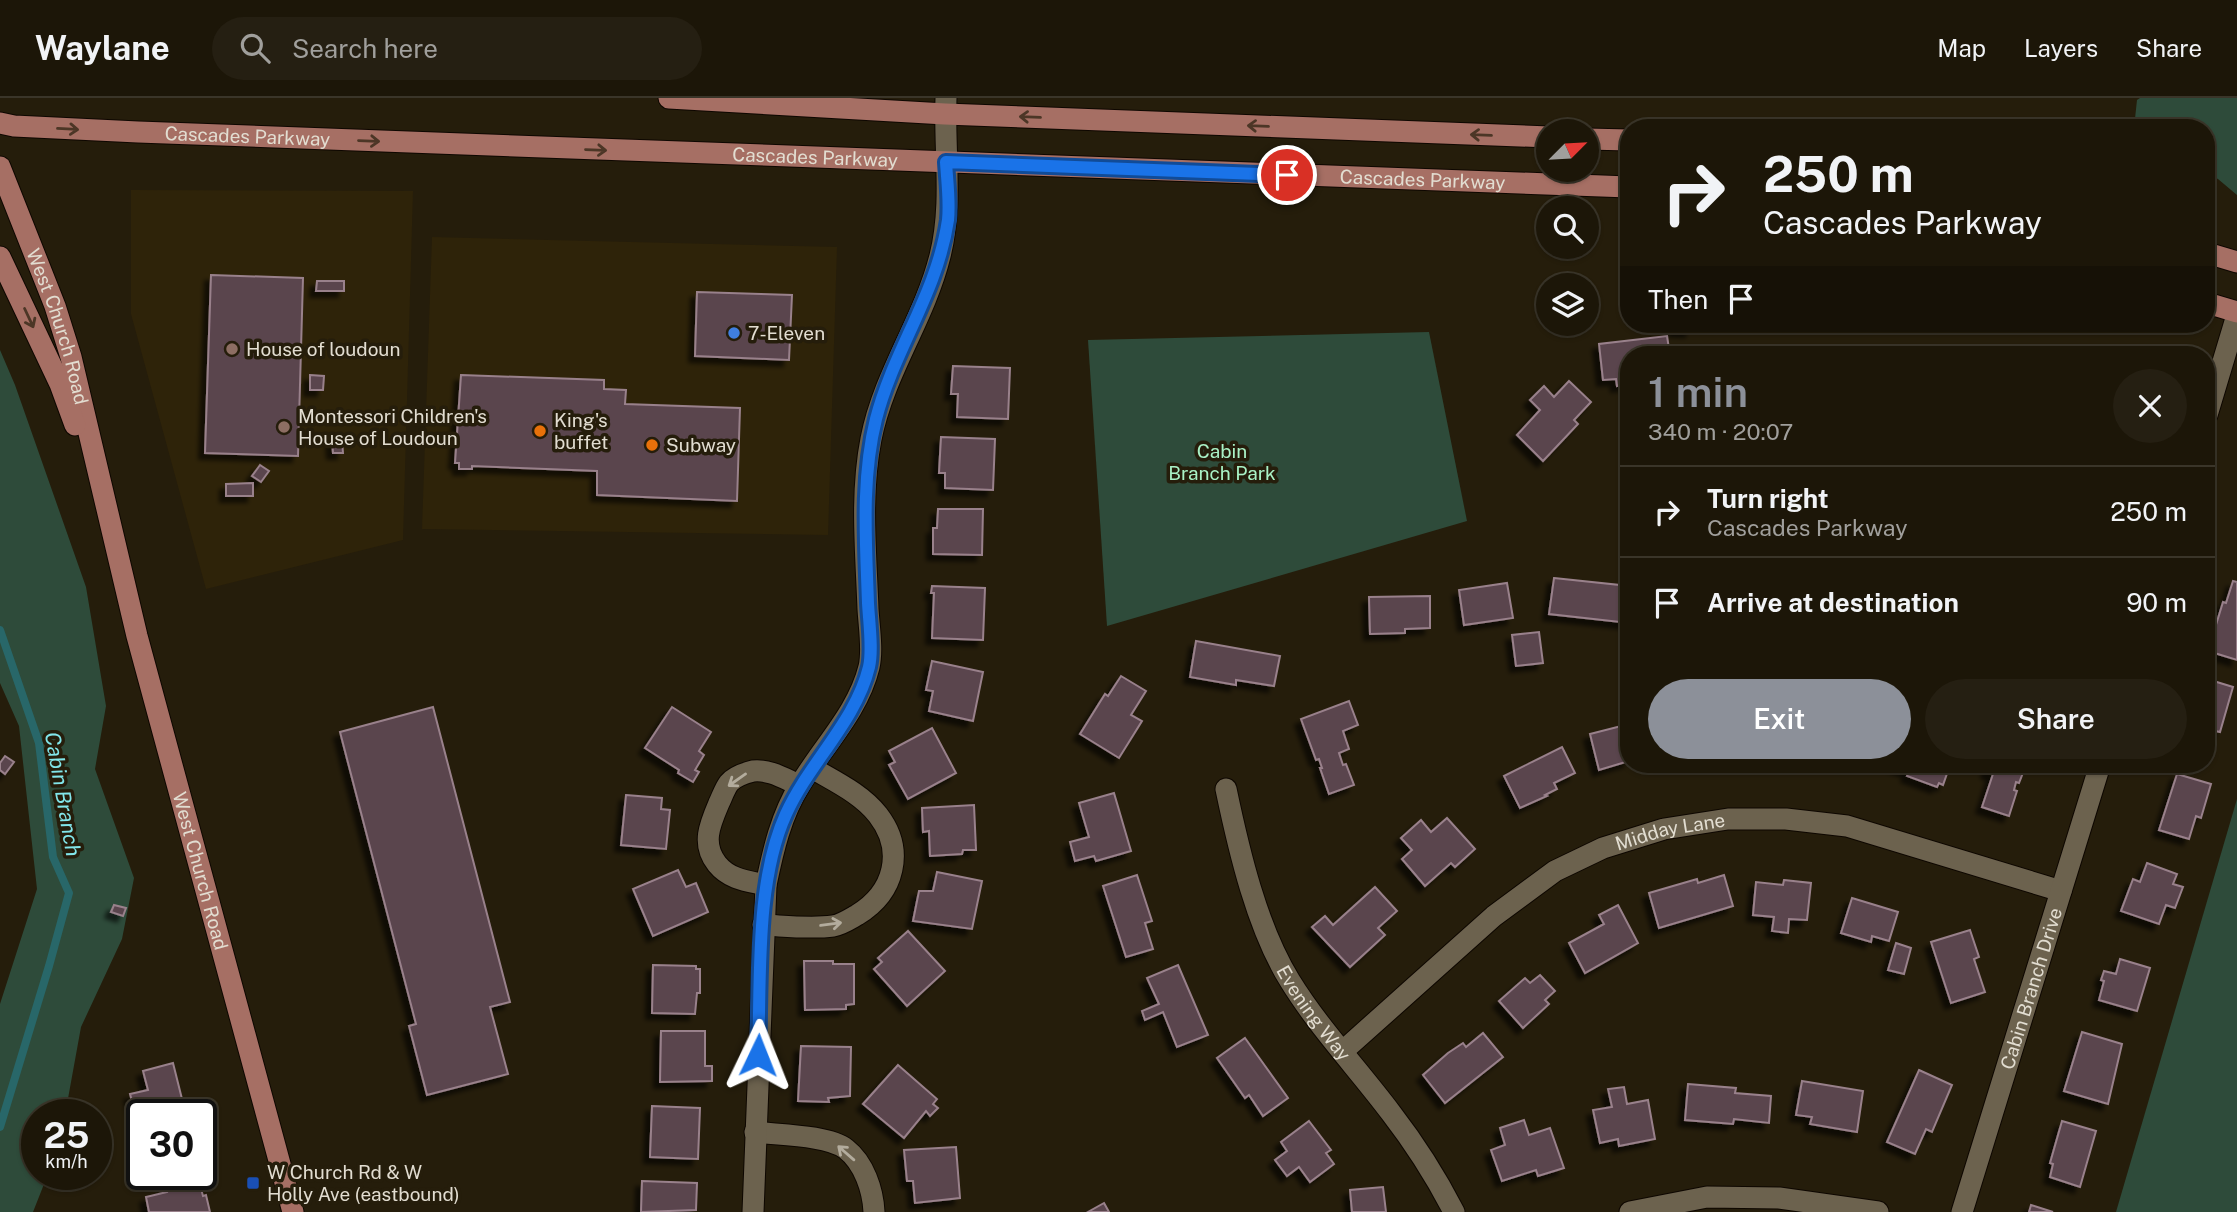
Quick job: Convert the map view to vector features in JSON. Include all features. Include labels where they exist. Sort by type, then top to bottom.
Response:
[{"type":"main road","points":[[668,98],[946,106],[1536,136]]},
{"type":"main road","name":"Cascades Parkway","points":[[0,123],[138,132],[1620,187]]},
{"type":"main road","points":[[1600,139],[1620,140]]},
{"type":"main road","name":"West Church Road","points":[[0,167],[55,306],[67,344],[137,636],[293,1212]]},
{"type":"main road","points":[[2215,255],[2237,262]]},
{"type":"main road","name":"West Church Road","points":[[0,257],[60,384],[111,530]]},
{"type":"main road","points":[[2215,306],[2237,314]]},
{"type":"street","points":[[753,1212],[766,885],[784,817],[799,785],[813,768],[859,696],[870,665],[865,513],[871,440],[882,398],[900,352],[926,300],[940,258],[948,217],[946,106]]},
{"type":"street","points":[[2215,388],[2237,314]]},
{"type":"street","points":[[763,925],[834,926],[871,906],[883,893],[891,876],[893,858],[890,833],[876,812],[859,797],[813,768]]},
{"type":"street","points":[[766,885],[727,874],[716,863],[708,847],[708,829],[729,783],[742,775],[755,771],[768,772],[799,785]]},
{"type":"street","name":"Cabin Branch Drive","points":[[1962,1212],[2097,773]]},
{"type":"street","name":"Evening Way","points":[[1226,789],[1237,841],[1268,935],[1289,979],[1314,1018],[1406,1133],[1454,1212]]},
{"type":"street","name":"Midday Lane","points":[[1343,1051],[1494,916],[1555,872],[1603,848],[1664,830],[1728,818],[1786,819],[1847,826],[2061,891]]},
{"type":"street","points":[[755,1132],[829,1141],[846,1149],[866,1176],[874,1212]]},
{"type":"street","points":[[1630,1212],[1707,1197],[1779,1198],[1878,1212]]},
{"type":"shaded area","name":"Montessori Children's House of Loudoun","points":[[131,190],[413,191],[403,540],[206,589],[131,314]]},
{"type":"shaded area","points":[[432,237],[837,247],[828,535],[422,529]]},
{"type":"green space","points":[[2237,98],[2237,195],[2215,178],[2215,119],[2135,119],[2137,100]]},
{"type":"green space","name":"Cabin Branch Park","points":[[1429,332],[1467,521],[1107,626],[1088,340]]},
{"type":"green space","points":[[0,350],[15,385],[86,587],[106,706],[95,769],[134,878],[122,939],[81,1027],[68,1099],[21,1099],[21,1190],[42,1190],[33,1212],[0,1212],[0,1004],[37,889],[19,726],[0,683]]},
{"type":"green space","points":[[2237,799],[2237,1212],[2116,1212]]},
{"type":"building","points":[[211,275],[303,278],[298,456],[205,453]]},
{"type":"building","points":[[317,281],[344,281],[344,291],[316,291]]},
{"type":"building","points":[[697,292],[792,295],[789,360],[695,356]]},
{"type":"building","points":[[1667,336],[1669,346],[1620,346],[1620,386],[1617,386],[1616,379],[1603,380],[1599,344]]},
{"type":"building","points":[[953,366],[1010,368],[1008,419],[957,417],[958,394],[951,394]]},
{"type":"building","points":[[310,375],[324,376],[323,390],[310,390]]},
{"type":"building","points":[[461,375],[604,380],[604,389],[626,390],[625,404],[740,408],[737,501],[597,495],[597,471],[472,466],[472,469],[459,469],[459,463],[455,463]]},
{"type":"building","points":[[1569,381],[1591,402],[1574,420],[1578,424],[1543,461],[1517,435],[1540,410],[1530,400],[1544,386],[1554,397]]},
{"type":"building","points":[[941,437],[995,439],[993,490],[945,488],[945,473],[939,473]]},
{"type":"building","points":[[332,440],[342,440],[343,453],[333,453]]},
{"type":"building","points":[[260,465],[269,471],[261,482],[252,476]]},
{"type":"building","points":[[253,483],[253,496],[226,496],[226,484]]},
{"type":"building","points":[[938,509],[983,509],[982,555],[933,554],[933,528],[937,528]]},
{"type":"building","points":[[1554,578],[1620,585],[1620,622],[1549,614]]},
{"type":"building","points":[[2233,581],[2237,582],[2237,660],[2215,653],[2215,628],[2223,602],[2226,603]]},
{"type":"building","points":[[1507,583],[1513,618],[1464,625],[1459,590]]},
{"type":"building","points":[[932,586],[985,588],[983,640],[932,638]]},
{"type":"building","points":[[1430,596],[1430,628],[1405,629],[1405,633],[1370,634],[1369,597]]},
{"type":"building","points":[[1539,632],[1543,663],[1516,666],[1512,635]]},
{"type":"building","points":[[1196,641],[1280,656],[1274,686],[1236,680],[1236,685],[1190,677]]},
{"type":"building","points":[[932,661],[983,672],[973,721],[929,711],[933,691],[926,690]]},
{"type":"building","points":[[1121,676],[1146,691],[1131,715],[1142,721],[1119,758],[1080,734],[1105,694],[1108,696]]},
{"type":"building","points":[[2215,681],[2233,687],[2220,732],[2215,731]]},
{"type":"building","points":[[1349,701],[1358,725],[1343,731],[1349,749],[1339,753],[1354,785],[1329,794],[1319,759],[1316,760],[1301,719]]},
{"type":"building","points":[[433,707],[510,1002],[490,1007],[508,1074],[427,1095],[409,1026],[416,1024],[340,732]]},
{"type":"building","points":[[672,707],[711,732],[699,751],[704,755],[695,770],[699,772],[693,782],[645,748]]},
{"type":"building","points":[[1620,726],[1620,764],[1599,770],[1590,734]]},
{"type":"building","points":[[932,728],[956,773],[908,799],[889,765],[895,762],[889,751]]},
{"type":"building","points":[[1562,747],[1575,773],[1554,783],[1557,789],[1545,795],[1547,796],[1520,808],[1504,776]]},
{"type":"building","points":[[5,756],[14,762],[5,774],[0,770],[0,763]]},
{"type":"building","points":[[1908,773],[1947,773],[1943,785],[1939,783],[1937,787],[1907,776]]},
{"type":"building","points":[[1990,773],[2023,773],[2019,783],[2016,782],[2014,790],[2017,791],[2009,816],[1982,807],[1993,774]]},
{"type":"building","points":[[2177,774],[2211,784],[2201,818],[2196,816],[2189,839],[2159,830]]},
{"type":"building","points":[[1114,793],[1131,851],[1096,861],[1094,856],[1075,861],[1070,842],[1089,837],[1079,803]]},
{"type":"building","points":[[626,795],[662,798],[661,809],[670,810],[666,849],[621,845]]},
{"type":"building","points":[[974,805],[976,850],[963,850],[962,854],[930,856],[929,831],[923,832],[922,808]]},
{"type":"building","points":[[1447,818],[1475,849],[1455,867],[1451,863],[1425,886],[1402,859],[1412,850],[1401,838],[1421,820],[1431,832]]},
{"type":"building","points":[[2147,863],[2177,874],[2173,884],[2183,887],[2175,908],[2166,905],[2159,924],[2121,911],[2133,879],[2140,882]]},
{"type":"building","points":[[678,870],[686,887],[696,883],[708,912],[653,936],[633,889]]},
{"type":"building","points":[[937,872],[982,881],[972,929],[913,921],[919,891],[933,891]]},
{"type":"building","points":[[1137,875],[1152,921],[1145,923],[1153,949],[1126,957],[1103,886]]},
{"type":"building","points":[[1724,875],[1733,906],[1659,928],[1649,893],[1697,879],[1698,883]]},
{"type":"building","points":[[1784,880],[1811,883],[1807,920],[1789,919],[1788,933],[1772,931],[1774,917],[1753,915],[1756,882],[1783,885]]},
{"type":"building","points":[[1375,887],[1397,911],[1378,928],[1385,935],[1350,967],[1312,927],[1325,916],[1333,925]]},
{"type":"building","points":[[1852,898],[1898,912],[1889,941],[1872,936],[1871,942],[1841,933]]},
{"type":"building","points":[[114,905],[126,908],[123,916],[111,912]]},
{"type":"building","points":[[1618,905],[1638,943],[1585,973],[1569,943],[1604,924],[1599,915]]},
{"type":"building","points":[[1970,930],[1979,957],[1974,959],[1985,992],[1951,1003],[1931,942]]},
{"type":"building","points":[[908,931],[945,971],[907,1006],[874,969],[882,962],[878,958]]},
{"type":"building","points":[[1896,943],[1911,948],[1904,974],[1888,970]]},
{"type":"building","points":[[2120,959],[2150,968],[2137,1011],[2099,1000],[2104,971],[2116,974]]},
{"type":"building","points":[[804,961],[854,964],[854,1004],[846,1005],[846,1009],[805,1010]]},
{"type":"building","points":[[653,965],[696,966],[696,969],[700,969],[700,993],[697,993],[695,1014],[652,1013]]},
{"type":"building","points":[[1178,965],[1208,1035],[1177,1047],[1163,1012],[1145,1020],[1142,1011],[1159,1004],[1147,978]]},
{"type":"building","points":[[1540,975],[1555,991],[1545,1000],[1549,1004],[1523,1028],[1499,1001],[1525,978],[1530,983]]},
{"type":"building","points":[[661,1031],[705,1031],[705,1066],[712,1066],[712,1081],[660,1082]]},
{"type":"building","points":[[2082,1032],[2122,1044],[2108,1104],[2064,1091]]},
{"type":"building","points":[[1483,1033],[1503,1057],[1445,1103],[1423,1075],[1448,1053],[1463,1043],[1466,1047]]},
{"type":"building","points":[[1245,1038],[1288,1098],[1263,1116],[1249,1095],[1245,1098],[1217,1058]]},
{"type":"building","points":[[801,1046],[851,1047],[850,1096],[828,1098],[829,1102],[798,1101]]},
{"type":"building","points":[[173,1063],[182,1099],[131,1099],[130,1094],[148,1090],[143,1071]]},
{"type":"building","points":[[898,1065],[937,1099],[933,1104],[938,1108],[930,1116],[926,1111],[904,1138],[863,1104]]},
{"type":"building","points":[[1919,1070],[1952,1085],[1932,1132],[1926,1129],[1915,1154],[1887,1142]]},
{"type":"building","points":[[1802,1081],[1863,1091],[1857,1132],[1810,1124],[1812,1117],[1796,1115]]},
{"type":"building","points":[[1688,1084],[1736,1088],[1735,1093],[1771,1096],[1769,1123],[1734,1119],[1733,1124],[1685,1120]]},
{"type":"building","points":[[1624,1087],[1627,1104],[1648,1100],[1655,1139],[1619,1146],[1618,1139],[1600,1143],[1593,1110],[1612,1107],[1608,1089]]},
{"type":"building","points":[[652,1106],[700,1108],[698,1159],[650,1157]]},
{"type":"building","points":[[1524,1120],[1529,1135],[1550,1128],[1564,1168],[1538,1176],[1536,1170],[1502,1181],[1491,1150],[1505,1145],[1500,1128]]},
{"type":"building","points":[[1309,1121],[1331,1150],[1326,1153],[1334,1164],[1310,1182],[1299,1167],[1287,1176],[1275,1160],[1287,1151],[1281,1142]]},
{"type":"building","points":[[2062,1121],[2096,1131],[2080,1187],[2050,1177],[2053,1164],[2050,1163]]},
{"type":"building","points":[[956,1147],[960,1198],[915,1203],[913,1181],[907,1181],[904,1150]]},
{"type":"building","points":[[642,1181],[697,1183],[696,1210],[641,1212]]},
{"type":"building","points":[[1383,1187],[1386,1212],[1352,1212],[1350,1190]]},
{"type":"building","points":[[201,1190],[203,1196],[206,1195],[210,1212],[149,1212],[146,1197],[167,1192]]},
{"type":"building","points":[[1104,1203],[1109,1212],[1088,1212]]},
{"type":"building","points":[[2031,1205],[2053,1212],[2029,1212]]},
{"type":"waterway","name":"Cabin Branch","points":[[0,630],[39,743],[53,857],[69,893],[0,1127]]},
{"type":"place","name":"7-Eleven","points":[[734,333]]},
{"type":"place","name":"House of loudoun","points":[[232,349]]},
{"type":"place","name":"Montessori Children's House of Loudoun","points":[[284,427]]},
{"type":"place","name":"King's buffet","points":[[540,431]]},
{"type":"place","name":"Subway","points":[[652,445]]},
{"type":"place","name":"W Church Rd & W Holly Ave (eastbound)","points":[[253,1183]]},
{"type":"route","points":[[758,1055],[763,925],[771,859],[784,817],[799,785],[840,728],[859,696],[870,665],[865,513],[871,440],[882,398],[900,352],[926,300],[940,258],[948,217],[946,162],[1287,175]]}]
